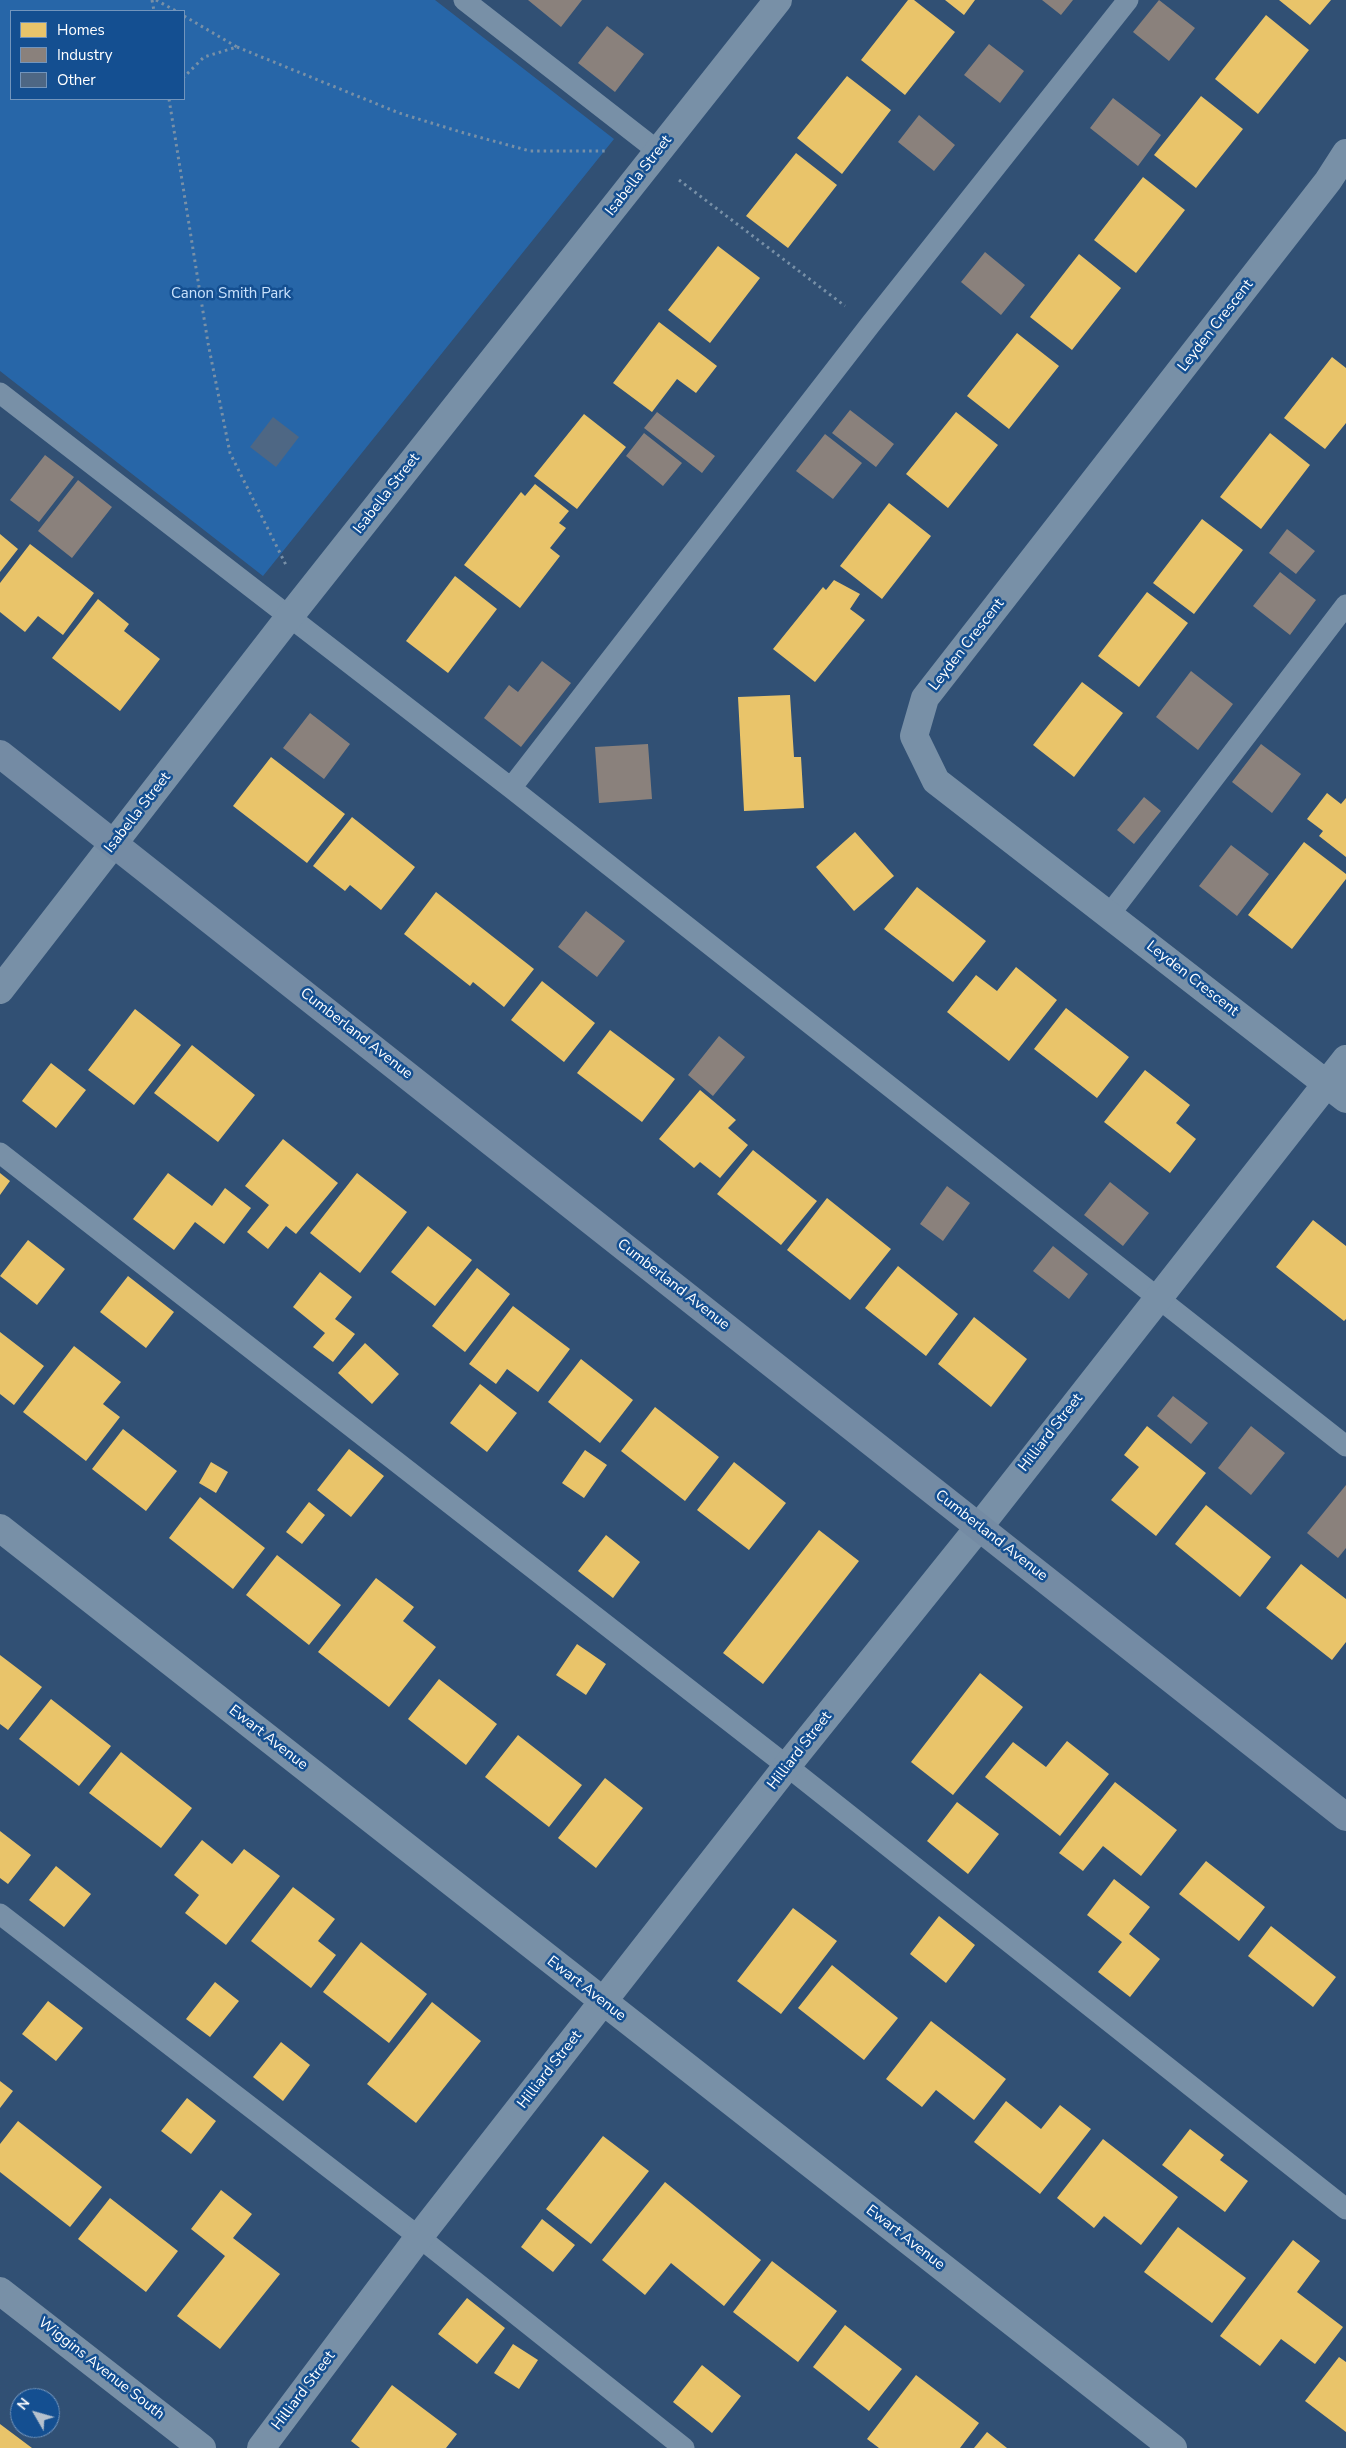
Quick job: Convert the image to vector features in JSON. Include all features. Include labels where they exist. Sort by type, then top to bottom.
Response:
[{"type":"street","name":"Isabella Street","points":[[0,990],[290,616],[778,0]]},
{"type":"street","name":"Leyden Crescent","points":[[1336,1092],[936,781],[914,736],[925,698],[1328,181],[1346,153]]},
{"type":"street","name":"Cumberland Avenue","points":[[0,754],[1346,1817]]},
{"type":"street","name":"Hilliard Street","points":[[261,2448],[419,2237],[787,1766],[979,1527],[1158,1297],[1336,1092],[1346,1059]]},
{"type":"street","name":"Ewart Avenue","points":[[0,1528],[1174,2448]]},
{"type":"street","name":"Wiggins Avenue South","points":[[0,2291],[202,2448]]},
{"type":"lane","points":[[464,0],[659,152]]},
{"type":"lane","points":[[512,788],[870,325],[1128,0]]},
{"type":"lane","points":[[0,393],[512,788],[1346,1446]]},
{"type":"lane","points":[[1109,915],[1346,605]]},
{"type":"lane","points":[[0,1153],[787,1766],[1346,2209]]},
{"type":"lane","points":[[0,1914],[419,2237],[684,2448]]},
{"type":"path","points":[[156,0],[174,10]]},
{"type":"path","points":[[185,17],[237,47],[399,112],[530,151],[610,151],[629,128]]},
{"type":"path","points":[[185,76],[204,57],[237,47]]},
{"type":"path","points":[[169,100],[208,343],[230,453],[286,565],[263,596]]},
{"type":"path","points":[[686,185],[870,325]]},
{"type":"green space","name":"Canon Smith Park","points":[[0,0],[435,0],[614,139],[263,576],[0,371]]},
{"type":"building: Homes","points":[[908,0],[914,0],[955,32],[905,95],[861,60]]},
{"type":"building: Homes","points":[[945,0],[975,0],[964,15]]},
{"type":"building: Homes","points":[[1279,0],[1331,0],[1310,25]]},
{"type":"building: Homes","points":[[1266,15],[1309,50],[1258,114],[1215,79]]},
{"type":"building: Homes","points":[[847,76],[891,110],[842,174],[797,138]]},
{"type":"building: Homes","points":[[1201,96],[1243,129],[1196,188],[1154,155]]},
{"type":"building: Homes","points":[[796,153],[837,185],[788,248],[746,216]]},
{"type":"building: Homes","points":[[1143,177],[1185,210],[1136,273],[1094,240]]},
{"type":"building: Homes","points":[[718,246],[760,278],[710,343],[668,310]]},
{"type":"building: Homes","points":[[1079,254],[1121,288],[1072,350],[1030,317]]},
{"type":"building: Homes","points":[[659,322],[717,366],[696,393],[677,379],[652,412],[613,383]]},
{"type":"building: Homes","points":[[1017,333],[1059,366],[1009,429],[967,396]]},
{"type":"building: Homes","points":[[1332,357],[1346,368],[1346,423],[1325,449],[1284,418]]},
{"type":"building: Homes","points":[[956,412],[998,445],[948,508],[906,474]]},
{"type":"building: Homes","points":[[584,414],[626,447],[577,509],[534,476]]},
{"type":"building: Homes","points":[[1270,433],[1310,465],[1261,529],[1220,497]]},
{"type":"building: Homes","points":[[535,484],[569,511],[559,523],[566,528],[550,548],[560,556],[520,608],[464,565],[521,492],[525,496]]},
{"type":"building: Homes","points":[[889,503],[931,536],[882,599],[840,566]]},
{"type":"building: Homes","points":[[1202,519],[1243,550],[1194,614],[1153,583]]},
{"type":"building: Homes","points":[[0,534],[18,549],[0,572]]},
{"type":"building: Homes","points":[[30,544],[94,593],[63,635],[38,616],[25,632],[0,612],[0,583]]},
{"type":"building: Homes","points":[[455,576],[497,609],[448,673],[406,641]]},
{"type":"building: Homes","points":[[834,580],[860,594],[850,609],[865,620],[815,682],[773,649],[823,587],[826,590]]},
{"type":"building: Homes","points":[[1147,592],[1188,623],[1139,687],[1098,656]]},
{"type":"building: Homes","points":[[98,599],[129,624],[124,631],[160,659],[120,711],[52,658]]},
{"type":"building: Homes","points":[[1082,682],[1123,713],[1074,777],[1033,745]]},
{"type":"building: Homes","points":[[790,695],[794,757],[801,757],[804,808],[744,811],[738,697]]},
{"type":"building: Homes","points":[[271,757],[345,814],[307,863],[233,806]]},
{"type":"building: Homes","points":[[1327,793],[1341,804],[1346,798],[1346,857],[1319,836],[1323,831],[1307,819]]},
{"type":"building: Homes","points":[[352,817],[415,867],[381,910],[350,885],[345,891],[313,866]]},
{"type":"building: Homes","points":[[855,832],[894,876],[854,911],[816,867]]},
{"type":"building: Homes","points":[[1304,842],[1346,874],[1346,879],[1292,949],[1248,915]]},
{"type":"building: Homes","points":[[917,887],[986,941],[953,982],[884,929]]},
{"type":"building: Homes","points":[[436,892],[534,969],[504,1007],[473,982],[470,986],[404,934]]},
{"type":"building: Homes","points":[[1016,967],[1057,1000],[1009,1061],[947,1012],[976,975],[997,991]]},
{"type":"building: Homes","points":[[542,981],[595,1023],[564,1062],[511,1020]]},
{"type":"building: Homes","points":[[1066,1008],[1129,1057],[1097,1098],[1034,1049]]},
{"type":"building: Homes","points":[[135,1009],[181,1045],[134,1105],[88,1070]]},
{"type":"building: Homes","points":[[610,1030],[675,1079],[642,1122],[577,1073]]},
{"type":"building: Homes","points":[[192,1045],[255,1095],[218,1142],[154,1093]]},
{"type":"building: Homes","points":[[51,1063],[86,1090],[56,1128],[22,1101]]},
{"type":"building: Homes","points":[[1145,1070],[1190,1105],[1176,1123],[1196,1139],[1170,1173],[1104,1122]]},
{"type":"building: Homes","points":[[700,1090],[736,1120],[728,1128],[748,1145],[720,1178],[700,1162],[694,1168],[659,1139]]},
{"type":"building: Homes","points":[[283,1139],[338,1183],[296,1234],[286,1226],[268,1249],[247,1232],[269,1205],[245,1186]]},
{"type":"building: Homes","points":[[753,1150],[817,1201],[781,1245],[717,1194]]},
{"type":"building: Homes","points":[[0,1173],[10,1181],[0,1195]]},
{"type":"building: Homes","points":[[168,1173],[212,1206],[225,1188],[251,1208],[224,1244],[195,1222],[174,1250],[133,1219]]},
{"type":"building: Homes","points":[[357,1173],[407,1212],[360,1273],[310,1233]]},
{"type":"building: Homes","points":[[827,1198],[891,1249],[850,1300],[787,1250]]},
{"type":"building: Homes","points":[[1313,1220],[1346,1246],[1346,1319],[1344,1321],[1276,1267]]},
{"type":"building: Homes","points":[[428,1226],[472,1260],[435,1306],[391,1272]]},
{"type":"building: Homes","points":[[28,1240],[65,1269],[37,1305],[0,1276]]},
{"type":"building: Homes","points":[[898,1266],[958,1314],[926,1356],[865,1308]]},
{"type":"building: Homes","points":[[477,1268],[510,1294],[465,1352],[432,1326]]},
{"type":"building: Homes","points":[[320,1272],[352,1297],[335,1319],[355,1334],[333,1362],[313,1347],[325,1333],[293,1307]]},
{"type":"building: Homes","points":[[128,1276],[174,1312],[146,1348],[100,1312]]},
{"type":"building: Homes","points":[[513,1306],[570,1349],[538,1392],[507,1369],[496,1384],[469,1364]]},
{"type":"building: Homes","points":[[974,1317],[1027,1359],[991,1407],[938,1364]]},
{"type":"building: Homes","points":[[0,1332],[44,1366],[14,1405],[0,1394]]},
{"type":"building: Homes","points":[[365,1343],[399,1374],[372,1404],[338,1373]]},
{"type":"building: Homes","points":[[74,1346],[121,1382],[103,1404],[120,1417],[86,1461],[23,1412]]},
{"type":"building: Homes","points":[[581,1359],[633,1400],[600,1443],[548,1402]]},
{"type":"building: Homes","points":[[480,1384],[517,1413],[487,1452],[450,1423]]},
{"type":"building: Homes","points":[[655,1407],[719,1457],[685,1501],[621,1451]]},
{"type":"building: Homes","points":[[1147,1426],[1206,1473],[1156,1536],[1111,1500],[1139,1467],[1124,1455]]},
{"type":"building: Homes","points":[[123,1429],[177,1471],[146,1511],[92,1469]]},
{"type":"building: Homes","points":[[349,1449],[384,1476],[351,1517],[317,1490]]},
{"type":"building: Homes","points":[[585,1450],[607,1465],[584,1498],[562,1483]]},
{"type":"building: Homes","points":[[211,1462],[228,1472],[216,1493],[199,1483]]},
{"type":"building: Homes","points":[[734,1462],[786,1503],[749,1550],[697,1510]]},
{"type":"building: Homes","points":[[200,1497],[265,1548],[233,1589],[169,1538]]},
{"type":"building: Homes","points":[[309,1502],[325,1515],[302,1544],[286,1532]]},
{"type":"building: Homes","points":[[1206,1505],[1271,1557],[1240,1597],[1175,1544]]},
{"type":"building: Homes","points":[[819,1530],[859,1561],[763,1684],[723,1653]]},
{"type":"building: Homes","points":[[606,1535],[640,1562],[613,1598],[578,1571]]},
{"type":"building: Homes","points":[[277,1555],[341,1605],[309,1645],[246,1595]]},
{"type":"building: Homes","points":[[1301,1564],[1346,1599],[1346,1642],[1332,1660],[1266,1608]]},
{"type":"building: Homes","points":[[376,1578],[414,1607],[403,1621],[436,1647],[389,1707],[318,1652]]},
{"type":"building: Homes","points":[[577,1644],[606,1664],[586,1695],[556,1675]]},
{"type":"building: Homes","points":[[0,1655],[42,1687],[8,1730],[0,1724]]},
{"type":"building: Homes","points":[[980,1673],[1023,1707],[953,1795],[911,1762]]},
{"type":"building: Homes","points":[[439,1679],[497,1724],[466,1765],[408,1719]]},
{"type":"building: Homes","points":[[51,1699],[111,1746],[79,1786],[19,1739]]},
{"type":"building: Homes","points":[[518,1735],[582,1785],[549,1827],[485,1777]]},
{"type":"building: Homes","points":[[1067,1741],[1109,1774],[1060,1836],[985,1777],[1013,1742],[1046,1767]]},
{"type":"building: Homes","points":[[121,1752],[192,1808],[161,1848],[89,1793]]},
{"type":"building: Homes","points":[[605,1778],[643,1808],[596,1868],[558,1838]]},
{"type":"building: Homes","points":[[1115,1782],[1177,1830],[1141,1876],[1103,1846],[1083,1871],[1059,1853]]},
{"type":"building: Homes","points":[[957,1802],[999,1834],[968,1874],[927,1841]]},
{"type":"building: Homes","points":[[0,1831],[31,1855],[8,1884],[0,1878]]},
{"type":"building: Homes","points":[[202,1840],[232,1864],[244,1849],[280,1876],[226,1945],[185,1913],[199,1895],[174,1875]]},
{"type":"building: Homes","points":[[1206,1861],[1265,1907],[1239,1941],[1179,1894]]},
{"type":"building: Homes","points":[[56,1866],[91,1894],[64,1927],[29,1900]]},
{"type":"building: Homes","points":[[1114,1879],[1150,1907],[1129,1934],[1160,1959],[1130,1997],[1098,1972],[1122,1942],[1087,1915]]},
{"type":"building: Homes","points":[[293,1887],[335,1919],[318,1941],[336,1955],[311,1988],[251,1941]]},
{"type":"building: Homes","points":[[793,1908],[837,1941],[781,2014],[737,1981]]},
{"type":"building: Homes","points":[[939,1916],[975,1945],[946,1983],[910,1954]]},
{"type":"building: Homes","points":[[1271,1926],[1336,1977],[1313,2007],[1248,1956]]},
{"type":"building: Homes","points":[[361,1942],[427,1994],[389,2043],[323,1992]]},
{"type":"building: Homes","points":[[832,1965],[898,2018],[864,2060],[798,2008]]},
{"type":"building: Homes","points":[[215,1982],[239,2001],[210,2037],[186,2019]]},
{"type":"building: Homes","points":[[48,2001],[83,2028],[56,2061],[22,2034]]},
{"type":"building: Homes","points":[[432,2002],[481,2041],[416,2123],[367,2084]]},
{"type":"building: Homes","points":[[931,2021],[1006,2079],[974,2120],[936,2090],[922,2107],[886,2079]]},
{"type":"building: Homes","points":[[281,2042],[310,2065],[283,2101],[253,2077]]},
{"type":"building: Homes","points":[[0,2081],[13,2091],[0,2108]]},
{"type":"building: Homes","points":[[187,2098],[216,2121],[191,2154],[161,2131]]},
{"type":"building: Homes","points":[[1006,2101],[1041,2129],[1060,2105],[1091,2129],[1040,2194],[974,2142]]},
{"type":"building: Homes","points":[[18,2121],[102,2187],[70,2227],[0,2172],[0,2144]]},
{"type":"building: Homes","points":[[1190,2129],[1224,2155],[1220,2160],[1248,2181],[1225,2212],[1162,2165]]},
{"type":"building: Homes","points":[[603,2136],[649,2171],[591,2244],[546,2209]]},
{"type":"building: Homes","points":[[1103,2139],[1178,2197],[1141,2245],[1104,2216],[1094,2228],[1057,2198]]},
{"type":"building: Homes","points":[[665,2182],[761,2260],[724,2306],[671,2263],[645,2295],[602,2260]]},
{"type":"building: Homes","points":[[221,2190],[252,2214],[233,2238],[280,2274],[220,2349],[177,2316],[225,2256],[191,2229]]},
{"type":"building: Homes","points":[[110,2198],[178,2251],[146,2292],[78,2239]]},
{"type":"building: Homes","points":[[542,2219],[575,2245],[553,2272],[521,2247]]},
{"type":"building: Homes","points":[[1178,2227],[1246,2278],[1212,2323],[1144,2272]]},
{"type":"building: Homes","points":[[1293,2240],[1320,2261],[1297,2292],[1343,2327],[1315,2364],[1281,2339],[1260,2366],[1220,2336]]},
{"type":"building: Homes","points":[[772,2261],[837,2311],[798,2362],[733,2312]]},
{"type":"building: Homes","points":[[467,2298],[505,2328],[477,2364],[438,2334]]},
{"type":"building: Homes","points":[[845,2325],[902,2369],[869,2411],[813,2367]]},
{"type":"building: Homes","points":[[513,2344],[538,2360],[519,2389],[494,2373]]},
{"type":"building: Homes","points":[[1339,2357],[1346,2362],[1346,2432],[1305,2401]]},
{"type":"building: Homes","points":[[702,2365],[741,2396],[712,2433],[673,2402]]},
{"type":"building: Homes","points":[[916,2375],[979,2423],[960,2448],[879,2448],[867,2439]]},
{"type":"building: Homes","points":[[392,2385],[457,2434],[446,2448],[360,2448],[351,2441]]},
{"type":"building: Homes","points":[[0,2424],[10,2432],[10,2438],[19,2438],[32,2448],[0,2448]]},
{"type":"building: Homes","points":[[987,2432],[1007,2448],[974,2448]]},
{"type":"building: Industry","points":[[528,0],[582,0],[561,27]]},
{"type":"building: Industry","points":[[1042,0],[1073,0],[1061,15]]},
{"type":"building: Industry","points":[[1159,0],[1195,28],[1169,61],[1133,32]]},
{"type":"building: Industry","points":[[607,26],[644,54],[615,92],[578,63]]},
{"type":"building: Industry","points":[[989,44],[1024,71],[1000,103],[964,75]]},
{"type":"building: Industry","points":[[1113,98],[1161,135],[1138,166],[1090,128]]},
{"type":"building: Industry","points":[[919,115],[955,145],[934,171],[898,142]]},
{"type":"building: Industry","points":[[985,252],[1025,285],[1001,315],[961,282]]},
{"type":"building: Industry","points":[[850,410],[894,444],[876,467],[832,433]]},
{"type":"building: Industry","points":[[657,412],[715,456],[702,473],[644,428]]},
{"type":"building: Industry","points":[[644,433],[682,463],[663,486],[626,456]]},
{"type":"building: Industry","points":[[825,434],[862,463],[833,499],[796,471]]},
{"type":"building: Industry","points":[[45,455],[74,477],[39,522],[10,500]]},
{"type":"building: Industry","points":[[78,480],[112,507],[72,558],[38,531]]},
{"type":"building: Industry","points":[[1287,529],[1315,551],[1296,574],[1269,553]]},
{"type":"building: Industry","points":[[1280,572],[1316,600],[1290,635],[1253,606]]},
{"type":"building: Industry","points":[[542,661],[571,683],[521,747],[484,718],[509,685],[518,692]]},
{"type":"building: Industry","points":[[1191,671],[1233,704],[1198,750],[1156,717]]},
{"type":"building: Industry","points":[[310,713],[350,744],[324,779],[283,748]]},
{"type":"building: Industry","points":[[648,744],[652,799],[599,803],[595,747]]},
{"type":"building: Industry","points":[[1261,744],[1301,774],[1272,813],[1232,782]]},
{"type":"building: Industry","points":[[1144,797],[1161,811],[1134,844],[1117,830]]},
{"type":"building: Industry","points":[[1231,845],[1269,874],[1237,916],[1199,886]]},
{"type":"building: Industry","points":[[586,911],[625,941],[597,977],[558,947]]},
{"type":"building: Industry","points":[[719,1036],[745,1057],[713,1096],[688,1075]]},
{"type":"building: Industry","points":[[1110,1182],[1149,1213],[1123,1246],[1084,1215]]},
{"type":"building: Industry","points":[[947,1186],[970,1203],[943,1241],[920,1224]]},
{"type":"building: Industry","points":[[1053,1246],[1088,1274],[1069,1299],[1033,1271]]},
{"type":"building: Industry","points":[[1173,1396],[1208,1423],[1191,1444],[1157,1416]]},
{"type":"building: Industry","points":[[1251,1426],[1285,1453],[1251,1495],[1218,1468]]},
{"type":"building: Industry","points":[[1346,1485],[1346,1548],[1338,1558],[1307,1533]]},
{"type":"building: Other","points":[[273,417],[299,437],[276,467],[250,447]]}]
